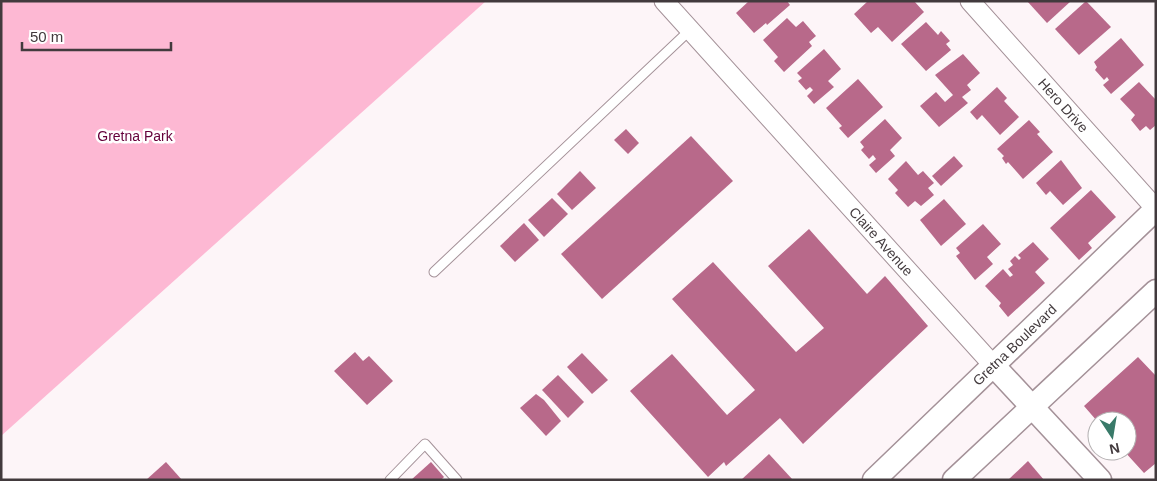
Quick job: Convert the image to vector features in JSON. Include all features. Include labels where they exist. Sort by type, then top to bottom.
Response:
[{"type":"street","name":"Claire Avenue","points":[[664,1],[993,365],[1100,480]]},
{"type":"street","name":"Hero Drive","points":[[970,1],[1156,209]]},
{"type":"street","name":"Gretna Boulevard","points":[[874,480],[1156,209]]},
{"type":"street","points":[[954,480],[1156,291]]},
{"type":"lane","points":[[434,272],[690,30]]},
{"type":"lane","points":[[390,480],[425,444],[457,480]]},
{"type":"green space","name":"Gretna Park","points":[[1,1],[486,1],[1,436]]},
{"type":"building","points":[[749,1],[787,1],[790,5],[767,25],[766,23],[754,33],[736,13]]},
{"type":"building","points":[[868,1],[914,1],[924,12],[892,42],[878,27],[871,33],[854,14]]},
{"type":"building","points":[[1027,1],[1071,1],[1047,23]]},
{"type":"building","points":[[1086,1],[1111,27],[1079,55],[1055,29]]},
{"type":"building","points":[[787,18],[796,27],[803,21],[816,36],[809,42],[812,46],[784,72],[774,61],[778,57],[763,40]]},
{"type":"building","points":[[926,22],[938,35],[941,31],[950,41],[946,44],[951,50],[926,71],[901,44]]},
{"type":"building","points":[[1121,38],[1144,65],[1111,94],[1103,85],[1109,80],[1107,77],[1104,80],[1095,70],[1097,67],[1094,62]]},
{"type":"building","points":[[824,49],[841,69],[828,81],[834,87],[814,104],[807,96],[813,90],[810,87],[806,90],[798,81],[802,78],[797,73]]},
{"type":"building","points":[[963,54],[980,73],[967,85],[971,90],[962,97],[968,103],[939,127],[920,106],[936,92],[945,102],[953,95],[935,75]]},
{"type":"building","points":[[858,79],[883,107],[848,138],[839,128],[842,126],[826,108]]},
{"type":"building","points":[[1139,82],[1156,100],[1156,125],[1150,130],[1146,126],[1140,131],[1131,120],[1135,115],[1120,99]]},
{"type":"building","points":[[997,87],[1007,98],[1004,101],[1019,117],[1000,135],[982,115],[977,120],[970,112]]},
{"type":"building","points":[[885,119],[902,138],[890,150],[895,156],[876,173],[869,165],[876,159],[873,155],[869,159],[861,150],[864,147],[860,142]]},
{"type":"building","points":[[1029,120],[1040,132],[1037,134],[1053,152],[1023,179],[1008,162],[1006,164],[1002,158],[1004,156],[997,149]]},
{"type":"building","points":[[626,129],[639,143],[628,154],[614,140]]},
{"type":"building","points":[[691,136],[733,181],[602,299],[561,254]]},
{"type":"building","points":[[954,156],[963,166],[941,186],[932,176]]},
{"type":"building","points":[[1061,160],[1082,188],[1063,205],[1050,191],[1046,195],[1036,183]]},
{"type":"building","points":[[906,161],[918,175],[923,171],[934,183],[928,188],[934,195],[921,206],[915,201],[908,207],[895,193],[898,190],[888,179]]},
{"type":"building","points":[[580,171],[596,188],[572,210],[557,194]]},
{"type":"building","points":[[1091,190],[1116,217],[1088,243],[1092,248],[1079,260],[1050,228]]},
{"type":"building","points":[[552,198],[568,214],[544,237],[528,220]]},
{"type":"building","points":[[944,199],[966,224],[941,246],[920,220]]},
{"type":"building","points":[[524,223],[539,240],[515,262],[500,246]]},
{"type":"building","points":[[983,224],[1001,244],[987,257],[993,264],[975,280],[956,256],[960,253],[956,248]]},
{"type":"building","points":[[809,229],[867,294],[885,276],[928,326],[803,444],[780,418],[726,466],[724,462],[708,477],[630,391],[672,354],[727,415],[755,390],[672,299],[713,262],[796,352],[824,328],[768,266]]},
{"type":"building","points":[[1033,242],[1049,259],[1035,272],[1045,283],[1008,317],[999,306],[1001,303],[985,286],[1003,269],[1010,277],[1013,275],[1008,269],[1013,265],[1010,261],[1015,256],[1019,260],[1021,258],[1018,255]]},
{"type":"building","points":[[355,352],[363,361],[369,356],[393,381],[367,405],[334,371]]},
{"type":"building","points":[[582,353],[608,380],[592,394],[567,367]]},
{"type":"building","points":[[1138,357],[1156,376],[1156,463],[1144,473],[1133,461],[1137,461],[1137,411],[1088,411],[1084,406]]},
{"type":"building","points":[[558,375],[584,402],[568,418],[542,390]]},
{"type":"building","points":[[536,394],[544,400],[561,421],[546,436],[520,408]]},
{"type":"building","points":[[769,454],[793,480],[741,480]]},
{"type":"building","points":[[1028,461],[1044,480],[1008,480]]},
{"type":"building","points":[[166,462],[182,480],[146,480]]},
{"type":"building","points":[[431,462],[444,477],[441,480],[411,480]]}]
